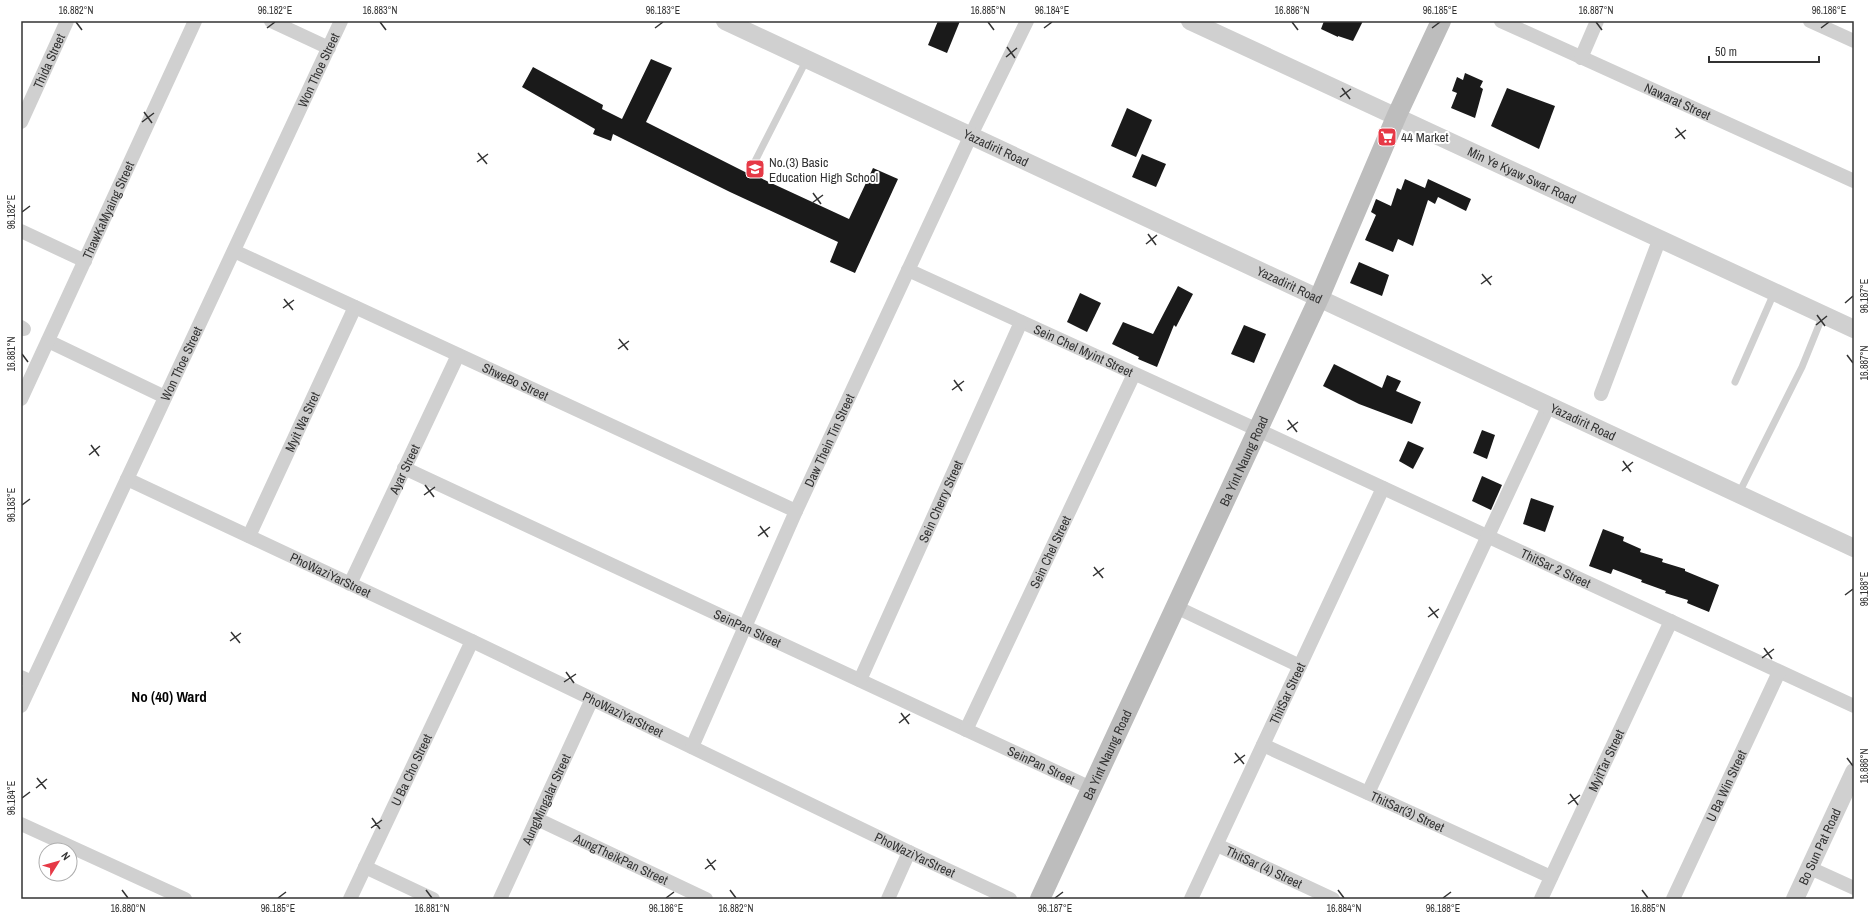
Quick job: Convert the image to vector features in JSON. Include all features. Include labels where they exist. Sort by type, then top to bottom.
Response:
[{"type":"main road","name":"Ba Yint Naung Road","points":[[1040,899],[1319,298],[1397,116],[1441,21]]},
{"type":"street","name":"Thida Street","points":[[21,122],[66,21]]},
{"type":"street","name":"ThawKaMyaing Street","points":[[21,399],[196,21]]},
{"type":"street","points":[[271,21],[329,48]]},
{"type":"street","name":"Won Thoe Street","points":[[21,706],[26,680],[127,479],[341,21]]},
{"type":"street","name":"Yazadirit Road","points":[[725,21],[1854,548]]},
{"type":"street","name":"Daw Thein Tin Street","points":[[692,747],[796,511],[971,135],[1027,21]]},
{"type":"street","name":"Min Ye Kyaw Swar Road","points":[[1190,21],[1854,329]]},
{"type":"street","name":"Nawarat Street","points":[[1501,21],[1854,181]]},
{"type":"street","points":[[1581,58],[1597,21]]},
{"type":"street","points":[[1810,21],[1854,41]]},
{"type":"street","points":[[21,231],[85,261]]},
{"type":"street","points":[[1601,394],[1660,238]]},
{"type":"street","name":"ShweBo Street","points":[[234,251],[796,511]]},
{"type":"street","name":"Sein Chel Myint Street","points":[[908,270],[1258,430]]},
{"type":"street","name":"Myit Wa Stret","points":[[250,536],[355,307]]},
{"type":"street","name":"Sein Cherry Street","points":[[860,680],[1021,322]]},
{"type":"street","points":[[48,341],[166,397]]},
{"type":"street","name":"Ayar Street","points":[[350,584],[458,354]]},
{"type":"street","name":"Sein Chel Street","points":[[966,730],[1134,374]]},
{"type":"street","points":[[1368,793],[1549,405]]},
{"type":"street","name":"ThitSar 2 Street","points":[[1258,430],[1854,706]]},
{"type":"street","name":"SeinPan Street","points":[[404,468],[1091,788]]},
{"type":"street","name":"PhoWaziYarStreet","points":[[127,479],[472,640],[909,852],[1010,899]]},
{"type":"street","name":"ThitSar Street","points":[[1191,899],[1383,488]]},
{"type":"street","points":[[1176,607],[1300,666]]},
{"type":"street","name":"MyitTar Street","points":[[1541,899],[1671,621]]},
{"type":"street","name":"U Ba Cho Street","points":[[350,899],[472,640]]},
{"type":"street","name":"U Ba Win Street","points":[[1673,899],[1779,672]]},
{"type":"street","name":"AungMingalar Street","points":[[500,899],[592,699]]},
{"type":"street","name":"ThitSar(3) Street","points":[[1264,744],[1551,877]]},
{"type":"street","name":"Bo Sun Pat Road","points":[[1795,899],[1854,772]]},
{"type":"street","name":"AungTheikPan Street","points":[[537,819],[706,899]]},
{"type":"street","points":[[21,824],[185,899]]},
{"type":"street","name":"ThitSar (4) Street","points":[[1217,845],[1333,899]]},
{"type":"street","points":[[888,899],[909,852]]},
{"type":"street","points":[[365,867],[433,899]]},
{"type":"street","points":[[1810,868],[1854,888]]},
{"type":"lane","points":[[751,169],[807,59]]},
{"type":"lane","points":[[1735,382],[1774,292]]},
{"type":"lane","points":[[1739,494],[1802,367],[1823,314]]},
{"type":"building","points":[[938,21],[960,21],[947,53],[928,45]]},
{"type":"building","points":[[1324,21],[1363,21],[1353,41],[1338,37],[1321,29]]},
{"type":"building","points":[[651,59],[672,68],[646,122],[749,174],[752,174],[849,219],[873,168],[898,179],[855,273],[830,262],[838,242],[730,192],[613,134],[611,141],[593,134],[595,129],[522,87],[533,67],[603,105],[602,109],[622,119]]},
{"type":"building","points":[[1465,73],[1483,81],[1480,87],[1483,89],[1475,118],[1451,108],[1457,93],[1452,91],[1457,77],[1463,80]]},
{"type":"building","points":[[1507,88],[1555,106],[1539,149],[1491,126]]},
{"type":"building","points":[[1127,108],[1152,120],[1136,157],[1111,146]]},
{"type":"building","points":[[1142,154],[1166,164],[1156,187],[1132,177]]},
{"type":"building","points":[[1405,179],[1425,188],[1428,179],[1471,199],[1466,211],[1438,197],[1435,204],[1428,200],[1413,246],[1398,239],[1393,252],[1365,240],[1376,215],[1371,212],[1376,199],[1391,206],[1397,188],[1401,190]]},
{"type":"building","points":[[1359,262],[1389,275],[1382,296],[1350,283]]},
{"type":"building","points":[[1178,286],[1193,294],[1176,327],[1174,325],[1157,367],[1138,359],[1139,357],[1112,344],[1123,322],[1153,334]]},
{"type":"building","points":[[1080,293],[1101,303],[1087,332],[1067,322]]},
{"type":"building","points":[[1244,325],[1266,334],[1254,363],[1231,354]]},
{"type":"building","points":[[1334,364],[1382,388],[1387,375],[1401,381],[1396,391],[1421,402],[1412,424],[1359,404],[1323,386]]},
{"type":"building","points":[[1482,430],[1495,435],[1487,459],[1473,453]]},
{"type":"building","points":[[1408,441],[1424,448],[1413,469],[1399,461]]},
{"type":"building","points":[[1482,476],[1502,485],[1491,510],[1472,501]]},
{"type":"building","points":[[1531,498],[1554,506],[1545,532],[1523,524]]},
{"type":"building","points":[[1603,529],[1624,537],[1623,541],[1641,549],[1640,552],[1663,559],[1662,562],[1685,569],[1685,571],[1719,585],[1709,612],[1687,603],[1688,600],[1665,593],[1666,591],[1641,582],[1642,580],[1613,569],[1611,574],[1589,566]]},
{"type":"place","name":"44 Market","points":[[1387,137]]},
{"type":"place","name":"No.(3) Basic Education High School","points":[[755,169]]},
{"type":"district","name":"No (40) Ward","points":[[169,696]]}]
